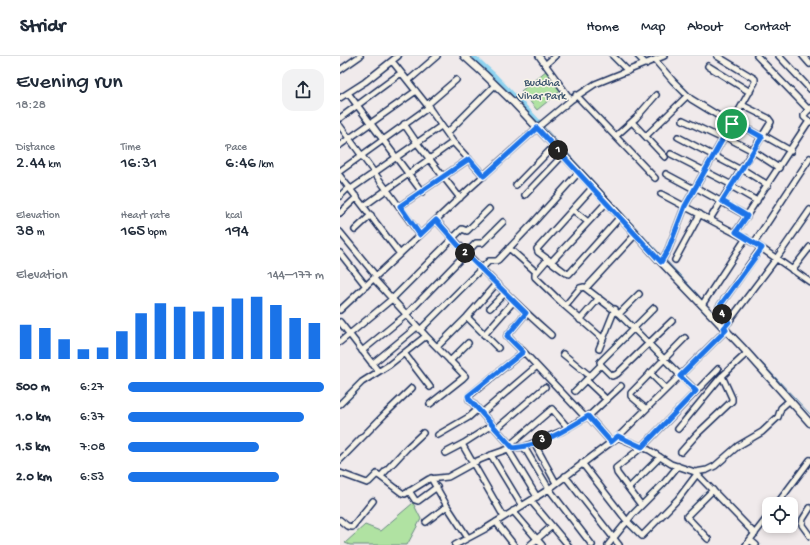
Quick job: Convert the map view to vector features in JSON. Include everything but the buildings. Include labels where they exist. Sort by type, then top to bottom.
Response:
[{"type":"main road","points":[[464,56],[537,128],[636,234],[663,259],[727,326],[748,353],[810,423]]},
{"type":"street","points":[[340,70],[360,56]]},
{"type":"street","points":[[340,98],[365,82],[398,56]]},
{"type":"street","points":[[408,81],[437,56]]},
{"type":"street","points":[[545,66],[555,56]]},
{"type":"street","points":[[613,56],[628,71]]},
{"type":"street","points":[[638,56],[646,64]]},
{"type":"street","points":[[340,310],[484,176],[576,95],[598,82],[664,56]]},
{"type":"street","points":[[663,259],[694,188],[755,82],[755,79],[717,56]]},
{"type":"street","points":[[736,232],[810,121],[804,117],[809,109],[757,56]]},
{"type":"street","points":[[780,56],[810,89]]},
{"type":"street","points":[[803,56],[810,64]]},
{"type":"street","points":[[540,57],[545,66],[571,100]]},
{"type":"street","points":[[656,60],[669,77],[687,96],[700,105],[791,151]]},
{"type":"street","points":[[392,61],[428,106],[453,142],[484,176]]},
{"type":"street","points":[[708,66],[750,92]]},
{"type":"street","points":[[340,118],[402,73]]},
{"type":"street","points":[[340,171],[428,106],[456,80]]},
{"type":"street","points":[[447,133],[495,85]]},
{"type":"street","points":[[340,145],[416,91]]},
{"type":"street","points":[[348,93],[422,192]]},
{"type":"street","points":[[576,95],[655,178]]},
{"type":"street","points":[[616,136],[632,122],[656,95]]},
{"type":"street","points":[[646,136],[687,96]]},
{"type":"street","points":[[710,219],[742,170],[771,121],[742,105]]},
{"type":"street","points":[[682,120],[753,151],[779,168]]},
{"type":"street","points":[[632,122],[665,157]]},
{"type":"street","points":[[404,124],[460,198]]},
{"type":"street","points":[[340,126],[420,235]]},
{"type":"street","points":[[340,196],[441,126]]},
{"type":"street","points":[[678,137],[768,185]]},
{"type":"street","points":[[364,206],[453,142]]},
{"type":"street","points":[[516,185],[554,146]]},
{"type":"street","points":[[670,154],[704,170],[757,201]]},
{"type":"street","points":[[524,195],[563,155]]},
{"type":"street","points":[[754,243],[810,158]]},
{"type":"street","points":[[400,206],[469,159]]},
{"type":"street","points":[[372,364],[418,328],[491,260],[498,260],[579,172]]},
{"type":"street","points":[[666,174],[722,201],[747,216]]},
{"type":"street","points":[[340,176],[400,254]]},
{"type":"street","points":[[593,187],[538,249],[538,252],[569,274],[620,217]]},
{"type":"street","points":[[661,194],[736,232],[762,248],[810,282]]},
{"type":"street","points":[[340,213],[357,197]]},
{"type":"street","points":[[603,339],[565,306],[535,277],[535,274],[550,261],[607,202]]},
{"type":"street","points":[[340,342],[392,299],[462,229],[467,231],[489,209]]},
{"type":"street","points":[[572,210],[588,222]]},
{"type":"street","points":[[455,545],[496,522],[549,489],[611,442],[646,410],[727,326],[810,210]]},
{"type":"street","points":[[675,260],[700,214]]},
{"type":"street","points":[[356,230],[371,215]]},
{"type":"street","points":[[436,220],[481,270],[551,335]]},
{"type":"street","points":[[362,351],[406,315],[477,243],[481,244],[503,222]]},
{"type":"street","points":[[340,232],[392,299],[418,328],[464,374],[464,377],[430,404]]},
{"type":"street","points":[[586,288],[636,234]]},
{"type":"street","points":[[704,303],[746,238]]},
{"type":"street","points":[[792,270],[810,247]]},
{"type":"street","points":[[509,248],[536,272]]},
{"type":"street","points":[[727,326],[719,307],[762,248]]},
{"type":"street","points":[[340,253],[366,286]]},
{"type":"street","points":[[437,347],[467,317],[496,284]]},
{"type":"street","points":[[565,306],[580,288],[586,288],[634,328],[648,344],[696,391]]},
{"type":"street","points":[[490,308],[505,293]]},
{"type":"street","points":[[619,314],[639,294]]},
{"type":"street","points":[[580,320],[599,298]]},
{"type":"street","points":[[484,335],[514,301]]},
{"type":"street","points":[[575,391],[601,365],[600,361],[654,308]]},
{"type":"street","points":[[599,349],[614,310]]},
{"type":"street","points":[[526,313],[507,336],[611,442]]},
{"type":"street","points":[[467,317],[498,348]]},
{"type":"street","points":[[601,365],[612,376],[615,376],[672,321]]},
{"type":"street","points":[[340,322],[378,371]]},
{"type":"street","points":[[340,404],[356,388],[426,336]]},
{"type":"street","points":[[646,410],[631,396],[631,393],[685,338]]},
{"type":"street","points":[[450,361],[468,343]]},
{"type":"street","points":[[522,350],[522,352],[468,396],[510,447],[537,497]]},
{"type":"street","points":[[404,353],[430,387]]},
{"type":"street","points":[[678,428],[722,376],[748,353]]},
{"type":"street","points":[[563,354],[588,378],[606,400]]},
{"type":"street","points":[[438,435],[480,411],[537,366]]},
{"type":"street","points":[[642,505],[616,470],[642,447],[718,369]]},
{"type":"street","points":[[650,373],[666,389]]},
{"type":"street","points":[[681,452],[697,434],[732,401],[722,376]]},
{"type":"street","points":[[510,447],[524,447],[568,428],[587,416],[620,386]]},
{"type":"street","points":[[445,453],[494,427],[545,387]]},
{"type":"street","points":[[340,460],[412,388]]},
{"type":"street","points":[[582,463],[627,521],[640,536],[643,536],[678,499],[696,473],[715,466],[738,446],[759,434],[778,417],[781,408],[790,400]]},
{"type":"street","points":[[340,473],[367,483],[376,474],[405,494],[431,478],[451,476],[472,463],[510,447],[552,409],[568,428]]},
{"type":"street","points":[[381,476],[423,433]]},
{"type":"street","points":[[618,436],[678,466],[696,473],[755,534]]},
{"type":"street","points":[[534,443],[556,483]]},
{"type":"street","points":[[462,444],[504,517]]},
{"type":"street","points":[[524,447],[549,489],[592,545]]},
{"type":"street","points":[[491,455],[522,506]]},
{"type":"street","points":[[628,488],[660,457]]},
{"type":"street","points":[[782,497],[810,460]]},
{"type":"street","points":[[608,545],[627,521],[664,483],[678,466]]},
{"type":"street","points":[[565,476],[619,545]]},
{"type":"street","points":[[431,478],[468,538]]},
{"type":"street","points":[[410,491],[415,500],[418,501],[437,487]]},
{"type":"street","points":[[708,539],[687,517],[713,490]]},
{"type":"street","points":[[341,522],[349,527],[352,527],[373,501]]},
{"type":"street","points":[[531,501],[568,545]]},
{"type":"street","points":[[426,522],[447,506]]},
{"type":"street","points":[[810,508],[803,519],[802,525],[810,536]]},
{"type":"street","points":[[513,511],[542,545]]},
{"type":"street","points":[[496,522],[514,545]]},
{"type":"street","points":[[746,545],[762,524]]},
{"type":"street","points":[[530,545],[552,526]]},
{"type":"street","points":[[750,540],[756,545]]},
{"type":"green space","name":"Buddha Vihar Park","points":[[547,70],[563,89],[537,110],[521,91]]},
{"type":"green space","points":[[413,503],[421,519],[407,545],[350,545],[345,543],[365,525],[380,531]]},
{"type":"waterway","points":[[473,56],[495,76],[538,121]]},
{"type":"waterway","points":[[543,126],[662,256]]},
{"type":"waterway","points":[[665,259],[703,300]]},
{"type":"waterway","points":[[705,303],[725,324]]},
{"type":"waterway","points":[[727,326],[810,414]]},
{"type":"route","points":[[733,121],[762,137],[722,201],[747,216],[736,232],[762,248],[719,307],[719,310],[729,322],[724,328],[726,330],[680,376],[696,391],[642,447],[618,436],[611,442],[588,416],[547,438],[524,447],[513,448],[469,399],[468,396],[523,352],[507,336],[526,313],[466,254],[436,220],[420,235],[400,206],[469,159],[484,176],[537,128],[597,191],[661,262],[668,250],[685,206],[704,170],[732,124],[733,121]]}]
